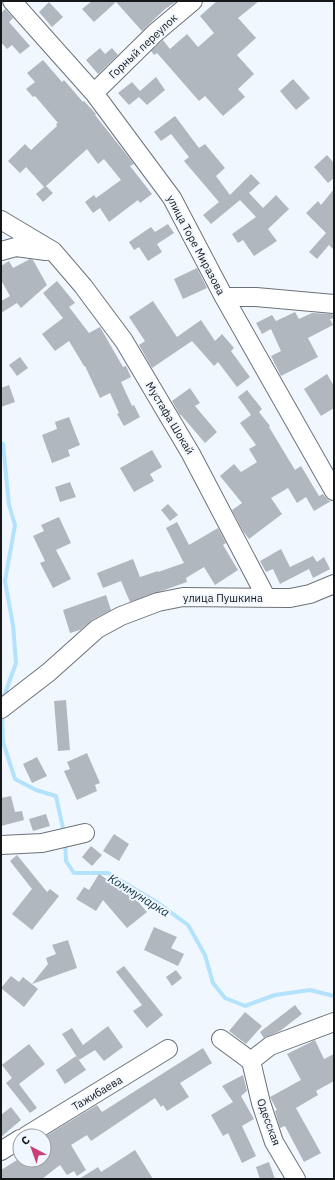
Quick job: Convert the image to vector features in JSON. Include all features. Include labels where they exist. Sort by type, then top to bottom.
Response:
[{"type":"street","name":"улица Торе Миразова","points":[[12,1],[94,93],[172,198],[224,297],[334,491]]},
{"type":"street","name":"Горный переулок","points":[[94,93],[155,33],[192,1]]},
{"type":"street","name":"Мустафа Шокай","points":[[1,220],[53,251],[83,286],[124,342],[191,454],[266,598]]},
{"type":"street","points":[[1,251],[16,247],[53,251]]},
{"type":"street","points":[[224,297],[256,297],[334,304]]},
{"type":"street","name":"улица Пушкина","points":[[1,709],[49,672],[97,629],[121,616],[158,602],[183,597],[290,598],[310,594],[334,584]]},
{"type":"street","points":[[1,845],[42,843],[72,836]]},
{"type":"street","points":[[221,1039],[251,1061],[270,1046],[334,1022]]},
{"type":"street","name":"Тажибаева","points":[[39,1128],[168,1049]]},
{"type":"street","name":"Одесская","points":[[251,1061],[261,1102],[274,1142],[296,1179]]},
{"type":"street","points":[[1,1151],[12,1145]]},
{"type":"building","points":[[92,1],[177,1],[165,9],[142,31],[116,2],[94,22],[82,9]]},
{"type":"building","points":[[217,1],[259,1],[238,18],[256,38],[237,55],[254,74],[238,89],[245,97],[223,116],[205,96],[199,101],[157,53],[154,55],[151,51],[163,40],[170,49],[187,34],[198,47],[214,33],[200,16]]},
{"type":"building","points":[[49,2],[63,17],[52,27],[39,12]]},
{"type":"building","points":[[5,9],[13,18],[9,22],[30,46],[20,54],[12,45],[7,49],[1,42],[1,13]]},
{"type":"building","points":[[100,48],[105,54],[112,48],[118,55],[98,74],[86,60]]},
{"type":"building","points":[[43,60],[62,82],[64,80],[83,102],[84,101],[96,114],[95,115],[134,164],[130,166],[152,194],[140,203],[138,200],[109,222],[100,208],[93,213],[85,202],[94,195],[96,198],[121,180],[104,159],[98,164],[87,149],[46,186],[53,193],[43,202],[36,194],[44,187],[26,167],[20,173],[8,161],[25,144],[31,150],[57,126],[56,124],[58,123],[35,96],[33,97],[26,89],[35,82],[27,73]]},
{"type":"building","points":[[156,77],[165,90],[147,105],[139,97],[129,105],[118,93],[132,82],[140,91]]},
{"type":"building","points":[[293,79],[310,98],[296,110],[280,91]]},
{"type":"building","points":[[175,116],[199,148],[205,144],[225,168],[216,176],[230,195],[251,174],[260,183],[249,193],[263,208],[276,195],[289,209],[268,229],[277,241],[254,256],[243,240],[238,243],[232,234],[256,217],[240,200],[211,224],[203,215],[219,202],[184,161],[189,157],[171,134],[161,141],[154,132]]},
{"type":"building","points":[[327,155],[334,163],[334,178],[328,183],[314,167]]},
{"type":"building","points":[[334,189],[334,250],[329,245],[317,259],[309,252],[326,233],[306,213],[318,201],[321,205]]},
{"type":"building","points":[[168,224],[174,233],[157,244],[162,252],[148,261],[139,247],[134,250],[129,242],[151,227],[155,232]]},
{"type":"building","points":[[30,259],[33,260],[47,285],[21,308],[17,303],[1,313],[1,301],[10,296],[1,280],[1,266],[9,261],[13,268]]},
{"type":"building","points":[[197,268],[207,288],[183,299],[174,279]]},
{"type":"building","points":[[57,281],[75,303],[69,307],[89,333],[100,327],[123,367],[126,366],[131,377],[121,382],[132,406],[134,405],[140,417],[124,426],[117,414],[119,413],[110,393],[100,398],[85,366],[69,341],[55,351],[42,334],[63,318],[43,293]]},
{"type":"building","points":[[153,301],[177,337],[201,320],[215,341],[222,334],[234,348],[231,351],[250,377],[237,387],[218,362],[214,366],[192,341],[152,368],[139,345],[145,341],[129,317]]},
{"type":"building","points":[[295,312],[299,319],[312,313],[332,314],[334,318],[330,319],[333,325],[308,338],[318,357],[281,376],[271,356],[281,351],[271,329],[262,334],[256,323],[272,315],[276,321]]},
{"type":"building","points":[[20,357],[28,368],[17,376],[9,365]]},
{"type":"building","points":[[327,374],[334,386],[334,408],[321,416],[304,389]]},
{"type":"building","points":[[9,385],[15,402],[1,407],[1,388]]},
{"type":"building","points":[[190,388],[200,403],[195,406],[217,432],[205,443],[180,415],[172,401]]},
{"type":"building","points":[[247,390],[262,409],[259,412],[270,426],[269,427],[295,470],[301,466],[319,496],[323,494],[328,500],[331,501],[314,511],[306,497],[297,503],[288,488],[271,498],[282,514],[249,539],[232,510],[242,503],[220,476],[234,464],[241,472],[257,462],[249,449],[256,445],[240,423],[251,415],[238,397]]},
{"type":"building","points":[[69,417],[80,445],[68,450],[70,456],[52,463],[42,435],[57,429],[55,422]]},
{"type":"building","points":[[152,450],[162,467],[150,474],[154,481],[134,492],[120,468]]},
{"type":"building","points":[[70,482],[76,497],[60,502],[55,487]]},
{"type":"building","points":[[168,504],[178,515],[170,521],[161,510]]},
{"type":"building","points":[[59,517],[71,543],[56,550],[71,579],[53,588],[40,563],[45,561],[33,536],[44,531],[41,525]]},
{"type":"building","points":[[177,522],[189,545],[218,528],[226,543],[223,545],[238,570],[215,585],[204,567],[186,578],[187,582],[130,602],[121,581],[103,588],[97,573],[133,559],[140,577],[184,563],[166,528]]},
{"type":"building","points":[[281,549],[290,567],[313,556],[317,562],[324,557],[330,569],[313,578],[309,569],[280,584],[273,569],[266,572],[260,561]]},
{"type":"building","points":[[106,595],[111,610],[92,620],[80,630],[70,633],[63,610]]},
{"type":"building","points":[[66,700],[70,750],[58,751],[54,701]]},
{"type":"building","points":[[87,753],[100,783],[95,785],[97,791],[77,800],[64,771],[70,769],[67,762]]},
{"type":"building","points":[[37,757],[47,776],[32,783],[23,764]]},
{"type":"building","points":[[11,796],[15,812],[22,811],[24,820],[1,826],[1,798]]},
{"type":"building","points":[[46,814],[50,826],[33,831],[29,819]]},
{"type":"building","points":[[114,834],[129,844],[119,861],[103,851]]},
{"type":"building","points":[[91,846],[102,855],[92,866],[82,857]]},
{"type":"building","points":[[17,855],[47,892],[50,889],[59,896],[32,930],[12,914],[32,889],[10,861]]},
{"type":"building","points":[[99,874],[126,892],[128,890],[147,912],[127,928],[103,900],[96,911],[76,899],[84,887],[89,890]]},
{"type":"building","points":[[154,927],[177,937],[171,948],[184,954],[178,966],[144,950]]},
{"type":"building","points":[[68,940],[77,968],[32,984],[48,964],[46,958],[56,954],[52,945]]},
{"type":"building","points":[[124,966],[163,1015],[147,1028],[133,1011],[142,1005],[116,972]]},
{"type":"building","points":[[176,970],[182,978],[172,986],[166,977]]},
{"type":"building","points":[[11,976],[19,982],[23,977],[38,989],[24,1007],[1,988]]},
{"type":"building","points":[[295,1005],[302,1014],[280,1031],[264,1038],[260,1032]]},
{"type":"building","points":[[245,1012],[262,1026],[246,1044],[229,1031]]},
{"type":"building","points":[[108,1026],[123,1047],[104,1061],[95,1050],[79,1060],[62,1034],[72,1028],[83,1045]]},
{"type":"building","points":[[315,1040],[324,1059],[334,1054],[334,1081],[316,1091],[318,1095],[296,1108],[321,1153],[304,1162],[285,1126],[280,1128],[275,1111],[277,1110],[270,1097],[301,1080],[287,1054]]},
{"type":"building","points":[[29,1044],[45,1064],[19,1084],[37,1108],[30,1113],[6,1083],[12,1078],[2,1065]]},
{"type":"building","points":[[203,1048],[212,1063],[180,1083],[189,1097],[167,1111],[163,1105],[161,1107],[155,1098],[91,1141],[87,1135],[71,1145],[86,1170],[77,1176],[74,1171],[67,1175],[60,1165],[42,1179],[1,1179],[1,1170],[12,1163],[12,1168],[52,1168],[52,1132],[97,1105],[102,1112]]},
{"type":"building","points":[[76,1056],[86,1070],[65,1084],[56,1070]]},
{"type":"building","points":[[243,1075],[247,1091],[241,1096],[254,1119],[242,1126],[256,1156],[242,1163],[228,1133],[223,1136],[211,1115],[233,1102],[222,1086]]},
{"type":"building","points":[[11,1107],[21,1120],[1,1137],[1,1115]]},
{"type":"building","points":[[135,1150],[153,1179],[79,1179],[98,1167],[101,1172]]},
{"type":"building","points":[[269,1162],[275,1179],[260,1179],[256,1167]]},
{"type":"waterway","name":"Коммунарка","points":[[1,443],[3,444],[9,505],[15,525],[5,581],[13,625],[16,663],[3,699]]},
{"type":"waterway","name":"Коммунарка","points":[[2,714],[3,742],[15,779],[36,790],[56,796],[64,833]]},
{"type":"waterway","name":"Коммунарка","points":[[65,841],[66,861],[74,873],[108,873],[158,903],[188,925],[205,955],[213,983],[225,998],[245,1006],[275,995],[310,990],[334,996]]}]
